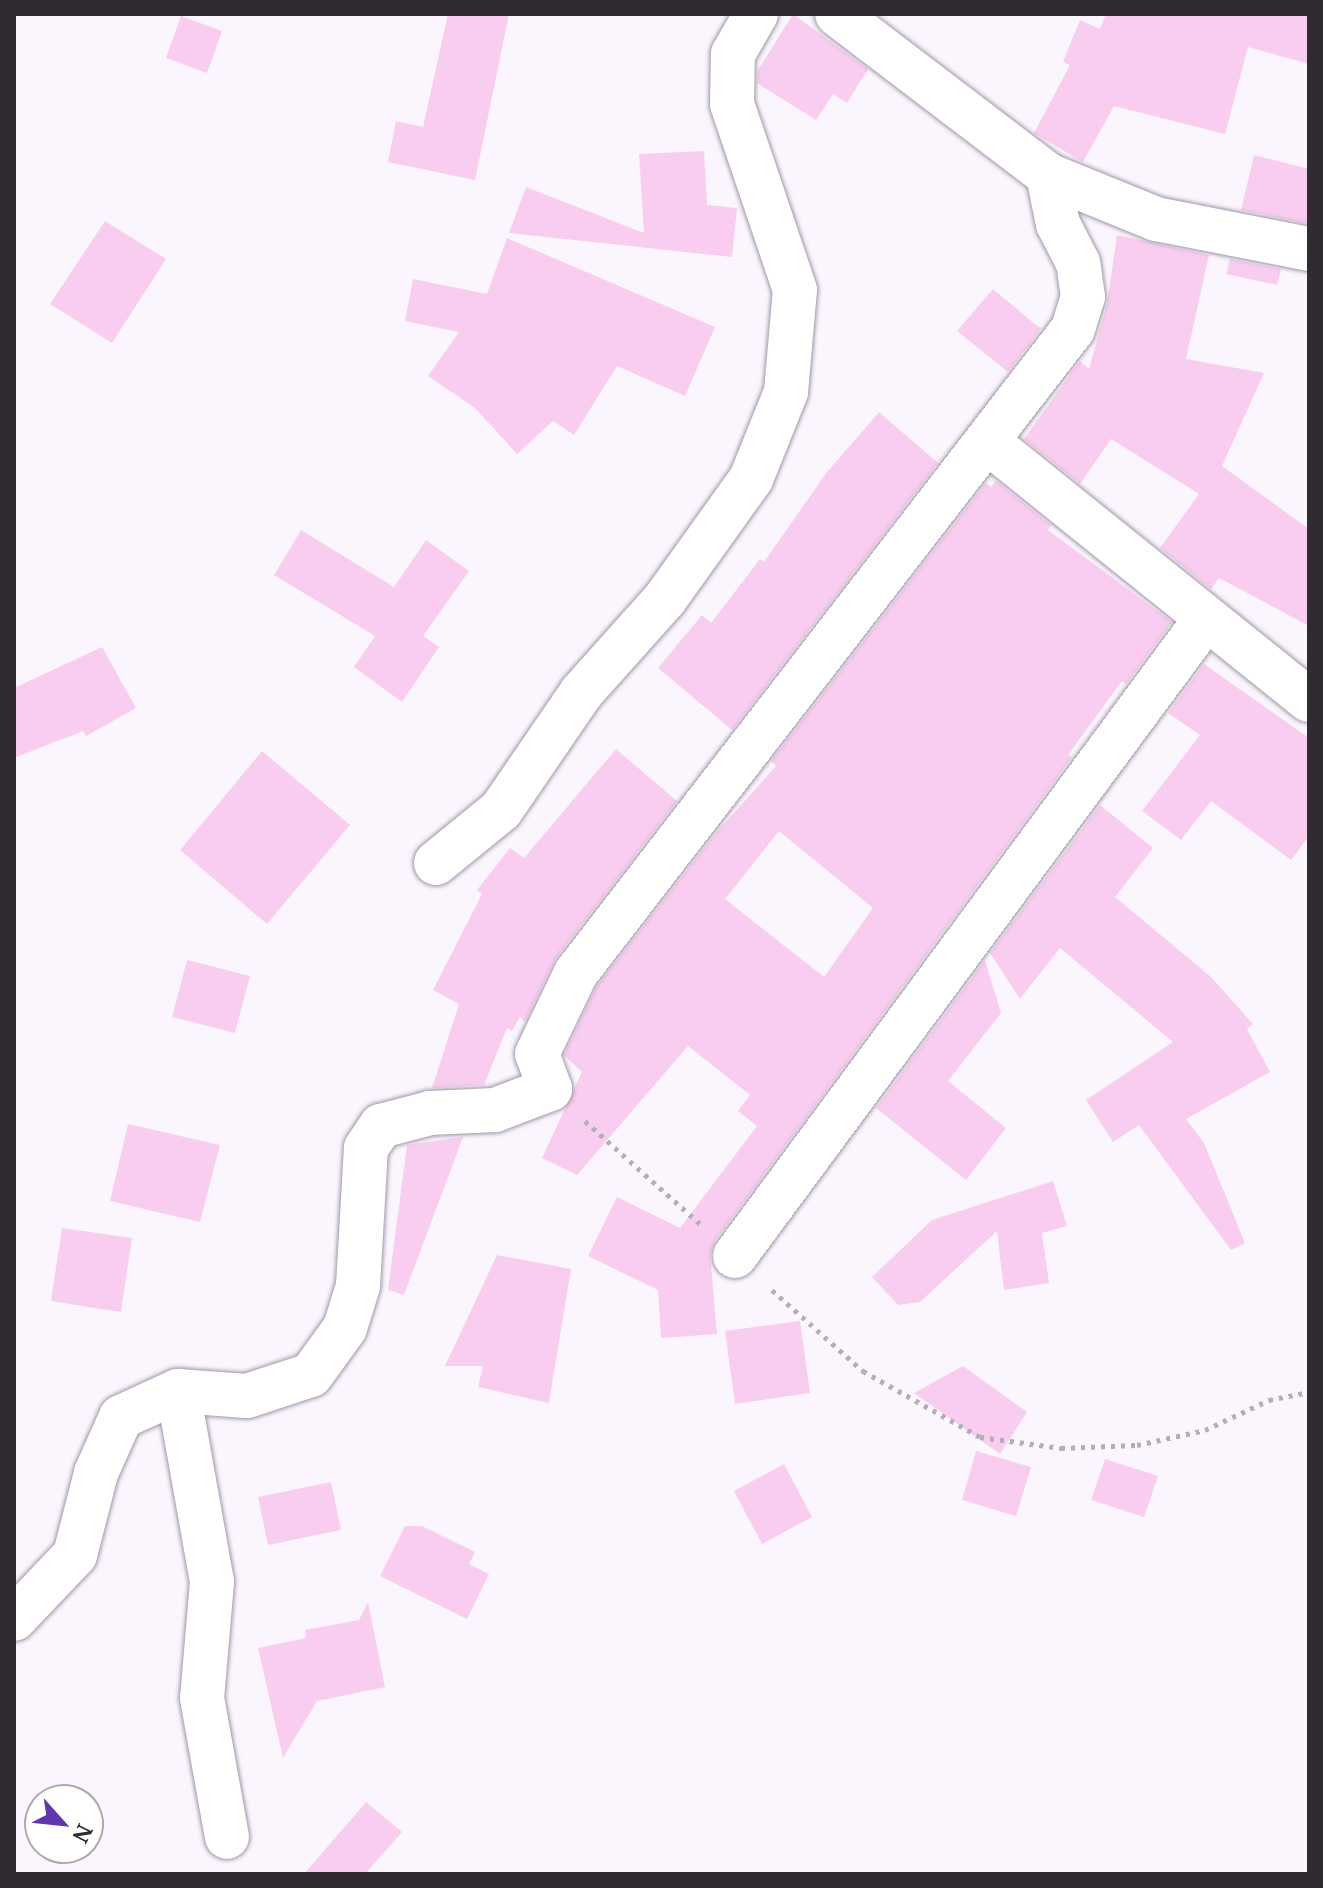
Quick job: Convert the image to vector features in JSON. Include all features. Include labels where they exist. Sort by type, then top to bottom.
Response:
[{"type":"street","points":[[436,863],[501,810],[581,693],[665,599],[751,479],[786,392],[795,290],[732,104],[733,54],[756,14]]},
{"type":"street","points":[[837,14],[1048,175],[1156,219],[1309,249]]},
{"type":"street","points":[[14,1619],[75,1555],[96,1473],[121,1417],[178,1391],[247,1396],[311,1375],[345,1328],[358,1286],[366,1148],[381,1126],[430,1113],[495,1110],[550,1089],[537,1054],[576,973],[989,443],[1073,329],[1083,297],[1078,263],[1058,224],[1048,175]]},
{"type":"street","points":[[989,443],[1205,620],[1309,700]]},
{"type":"street","points":[[735,1256],[1205,620]]},
{"type":"street","points":[[178,1391],[212,1582],[202,1698],[227,1837]]},
{"type":"path","points":[[550,1089],[863,1371],[980,1437],[1061,1448],[1137,1445],[1205,1430],[1269,1400],[1309,1392]]},
{"type":"building","points":[[448,14],[509,14],[475,180],[388,162],[396,121],[423,127]]},
{"type":"building","points":[[793,14],[868,69],[847,103],[833,94],[816,120],[757,83],[758,70]]},
{"type":"building","points":[[1106,14],[1309,14],[1309,64],[1248,47],[1225,134],[1114,106],[1083,162],[1034,133],[1070,65],[1063,62],[1080,20],[1100,29]]},
{"type":"building","points":[[181,16],[222,31],[207,73],[166,58]]},
{"type":"building","points":[[704,151],[707,205],[737,208],[732,257],[509,233],[526,187],[644,233],[639,154]]},
{"type":"building","points":[[1254,155],[1309,169],[1309,224],[1241,210]]},
{"type":"building","points":[[105,221],[166,259],[112,343],[50,304]]},
{"type":"building","points":[[1117,235],[1209,255],[1186,359],[1264,373],[1222,466],[1309,529],[1309,626],[1219,578],[1211,589],[1160,548],[1199,494],[1111,439],[1080,484],[1024,439],[1080,361],[1089,369],[1107,304]]},
{"type":"building","points":[[507,238],[715,327],[685,396],[617,366],[574,435],[553,421],[517,454],[475,408],[428,376],[459,332],[405,321],[413,279],[487,294]]},
{"type":"building","points":[[1230,259],[1281,269],[1277,285],[1226,274]]},
{"type":"building","points":[[993,289],[1041,329],[1008,372],[957,331]]},
{"type":"building","points":[[879,412],[938,463],[732,730],[658,668],[702,615],[711,623],[760,559],[764,562],[827,472]]},
{"type":"building","points":[[996,481],[1051,525],[1048,530],[1172,622],[1126,684],[1122,681],[1068,755],[1072,757],[715,1241],[710,1254],[717,1334],[661,1338],[658,1290],[588,1256],[617,1197],[680,1228],[757,1126],[738,1111],[750,1095],[688,1046],[577,1175],[542,1158],[582,1072],[564,1055],[597,986],[716,833],[776,766],[771,761],[986,483],[991,487]],"holes":[[[779,831],[873,908],[824,977],[725,899]]]},
{"type":"building","points":[[301,530],[394,587],[426,540],[469,571],[423,636],[439,647],[402,702],[354,667],[375,636],[274,575]]},
{"type":"building","points":[[102,647],[136,708],[86,736],[83,731],[14,758],[14,688]]},
{"type":"building","points":[[1204,664],[1309,738],[1309,836],[1291,860],[1211,801],[1181,840],[1142,811],[1200,735],[1168,713]]},
{"type":"building","points":[[616,749],[677,801],[556,958],[525,1022],[520,1017],[512,1031],[507,1028],[484,1085],[432,1088],[459,1004],[433,990],[482,894],[477,890],[510,848],[524,858]]},
{"type":"building","points":[[262,751],[350,825],[267,924],[180,850]]},
{"type":"building","points":[[1100,805],[1153,848],[1115,897],[1211,977],[1253,1024],[1247,1029],[1270,1072],[1186,1119],[1204,1143],[1245,1243],[1231,1250],[1139,1125],[1113,1142],[1086,1100],[1173,1042],[1060,948],[1020,999],[990,953]]},
{"type":"building","points":[[187,960],[250,976],[235,1033],[172,1017]]},
{"type":"building","points":[[985,960],[1001,1013],[948,1081],[1006,1128],[966,1180],[876,1108]]},
{"type":"building","points":[[128,1124],[220,1145],[200,1222],[110,1201]]},
{"type":"building","points":[[463,1137],[404,1295],[388,1290],[407,1145]]},
{"type":"building","points":[[1053,1181],[1067,1226],[1042,1233],[1049,1283],[1004,1290],[997,1231],[920,1302],[898,1305],[872,1277],[932,1220]]},
{"type":"building","points":[[62,1228],[132,1238],[121,1312],[51,1301]]},
{"type":"building","points":[[497,1255],[571,1269],[549,1403],[478,1387],[483,1366],[445,1366]]},
{"type":"building","points":[[800,1321],[810,1393],[735,1404],[725,1331]]},
{"type":"building","points":[[963,1366],[1027,1412],[1000,1454],[914,1393]]},
{"type":"building","points":[[976,1451],[1031,1467],[1016,1516],[962,1500]]},
{"type":"building","points":[[1105,1459],[1158,1476],[1144,1517],[1091,1500]]},
{"type":"building","points":[[784,1464],[812,1517],[762,1544],[734,1491]]},
{"type":"building","points":[[331,1482],[341,1530],[268,1545],[258,1497]]},
{"type":"building","points":[[405,1526],[422,1526],[475,1552],[469,1564],[489,1574],[467,1619],[380,1576]]},
{"type":"building","points":[[368,1602],[385,1687],[317,1701],[283,1758],[258,1648],[306,1638],[305,1630],[359,1620]]},
{"type":"building","points":[[366,1802],[402,1832],[365,1874],[304,1874]]}]
